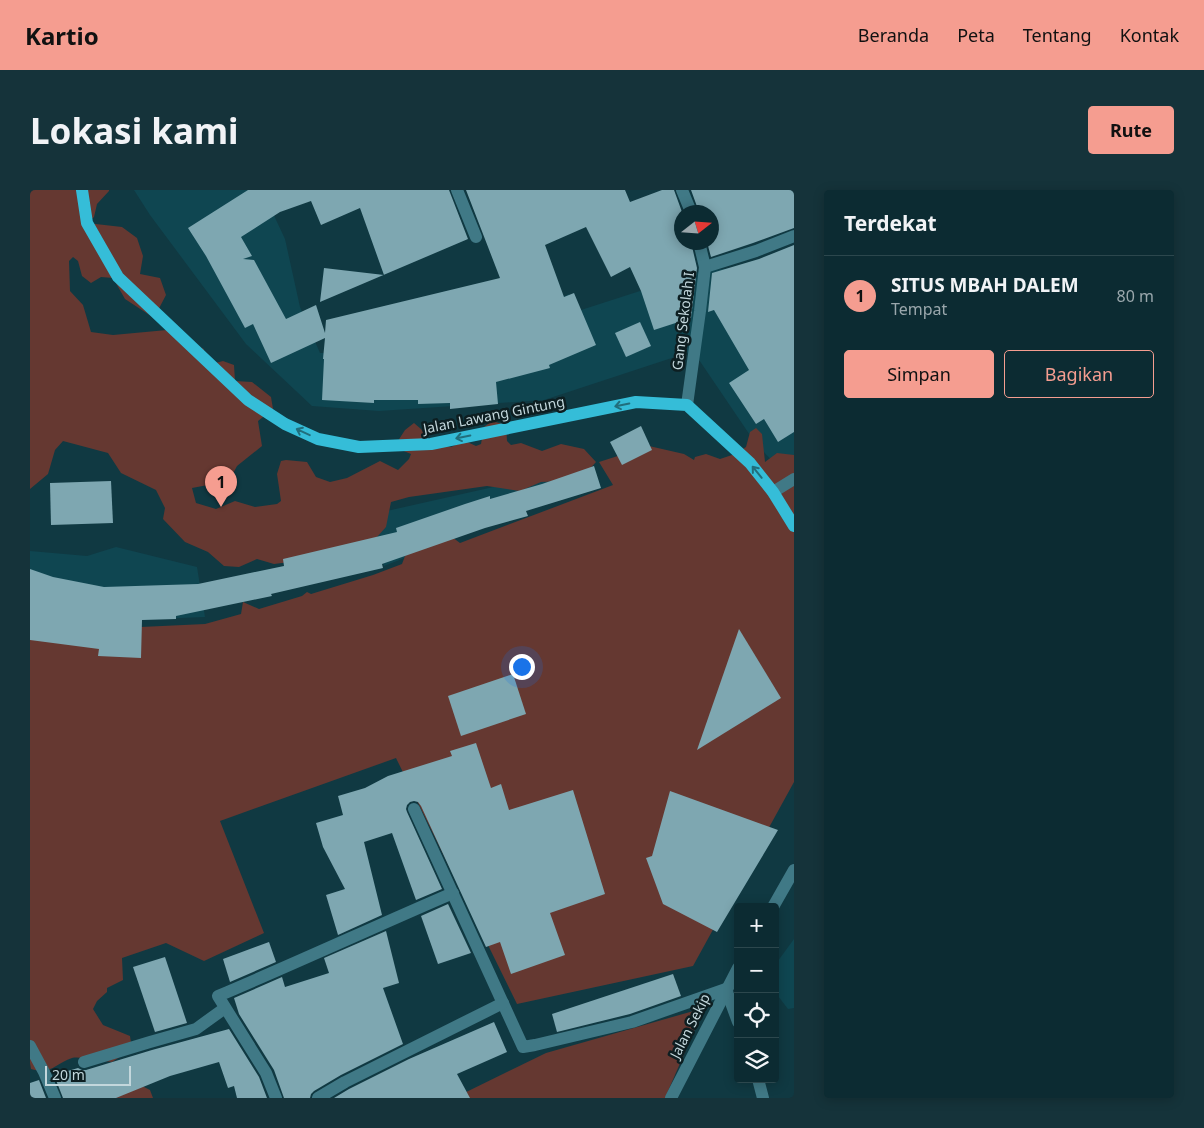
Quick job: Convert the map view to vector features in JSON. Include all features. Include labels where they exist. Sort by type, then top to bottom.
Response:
[{"type":"main road","name":"Jalan Lawang Gintung","points":[[82,190],[87,223],[118,277],[248,400],[285,424],[318,439],[359,447],[431,444],[636,402],[687,404]]},
{"type":"main road","points":[[687,404],[750,463],[773,492],[794,526]]},
{"type":"street","points":[[457,190],[476,237]]},
{"type":"street","points":[[682,190],[688,205]]},
{"type":"street","points":[[705,267],[756,251],[794,236]]},
{"type":"street","name":"Gang Sekolah I","points":[[687,404],[705,267],[701,250]]},
{"type":"street","points":[[773,492],[794,479]]},
{"type":"street","points":[[414,809],[523,1047],[632,1022],[726,989],[734,1011]]},
{"type":"street","points":[[775,903],[794,870]]},
{"type":"street","points":[[276,1098],[266,1073],[218,996],[453,893]]},
{"type":"street","name":"Jalan Sekip","points":[[671,1098],[734,975]]},
{"type":"street","points":[[318,1098],[345,1082],[503,1003]]},
{"type":"street","points":[[84,1062],[196,1029],[225,1008]]},
{"type":"street","points":[[30,1046],[55,1098]]},
{"type":"street","points":[[759,1083],[763,1098]]},
{"type":"shaded area","points":[[30,190],[109,190],[97,204],[94,217],[87,223],[122,227],[137,238],[143,256],[140,274],[160,278],[166,295],[154,318],[125,299],[113,278],[101,277],[91,283],[82,276],[78,261],[73,257],[69,261],[70,291],[83,305],[91,332],[113,335],[167,330],[204,349],[201,360],[208,365],[223,361],[234,365],[235,381],[252,382],[271,397],[273,409],[258,421],[262,446],[237,466],[229,481],[192,488],[196,503],[216,509],[235,501],[255,507],[277,504],[281,501],[277,474],[281,461],[286,460],[307,462],[316,477],[330,482],[347,478],[380,461],[398,470],[409,459],[411,454],[394,447],[405,430],[414,423],[421,429],[431,444],[451,447],[465,441],[476,446],[481,444],[484,427],[492,421],[506,425],[507,441],[511,445],[521,443],[542,451],[561,444],[584,449],[596,462],[585,474],[563,481],[541,482],[520,491],[487,486],[409,497],[391,502],[386,527],[368,547],[322,558],[274,564],[257,559],[239,567],[224,566],[208,552],[185,542],[163,519],[165,508],[156,490],[121,473],[108,453],[63,441],[55,450],[48,474],[30,489]]},
{"type":"shaded area","points":[[134,190],[262,190],[285,239],[300,307],[320,353],[406,351],[547,305],[569,294],[578,311],[705,270],[757,267],[794,377],[794,483],[756,444],[693,351],[544,400],[379,411],[312,406],[246,344],[150,215]]},
{"type":"shaded area","points":[[756,428],[762,434],[765,462],[777,453],[794,455],[794,782],[693,966],[517,1004],[396,758],[220,821],[264,933],[204,961],[166,943],[122,958],[123,980],[107,988],[107,992],[97,1001],[93,1009],[103,1025],[130,1036],[132,1049],[112,1062],[72,1058],[44,1071],[31,1069],[30,635],[98,629],[205,624],[241,614],[243,602],[259,609],[302,596],[307,592],[311,594],[402,564],[405,556],[444,531],[460,543],[613,485],[599,462],[649,446],[684,454],[694,460],[695,457],[706,454],[720,459],[735,454],[746,447],[750,432]]},
{"type":"shaded area","points":[[587,466],[599,482],[384,566],[369,515]]},
{"type":"shaded area","points":[[116,547],[197,567],[205,617],[104,621],[30,607],[30,551],[87,556]]},
{"type":"shaded area","points":[[794,939],[794,1008],[788,1009],[779,997],[779,960]]},
{"type":"shaded area","points":[[704,1008],[665,1098],[454,1098],[546,1053]]},
{"type":"shaded area","points":[[142,1086],[150,1090],[153,1098],[85,1098]]},
{"type":"building","points":[[248,190],[449,190],[468,239],[384,275],[360,208],[321,225],[311,201],[280,212],[241,237],[252,256],[243,259],[254,260],[286,319],[316,305],[325,333],[326,320],[500,278],[466,190],[625,190],[630,202],[662,190],[674,190],[679,205],[674,205],[674,250],[693,250],[697,268],[691,318],[654,330],[641,291],[630,267],[611,277],[586,227],[545,245],[564,297],[574,293],[596,345],[549,365],[550,368],[496,382],[498,404],[450,409],[450,403],[418,404],[418,400],[374,400],[374,403],[322,400],[325,338],[271,363],[253,324],[245,328],[206,256],[188,228]]},
{"type":"building","points":[[691,190],[794,190],[794,228],[711,257],[709,250],[719,250],[719,205],[696,205]]},
{"type":"building","points":[[794,245],[794,432],[778,442],[764,419],[756,424],[729,383],[749,370],[714,310],[708,312],[712,273],[759,259]]},
{"type":"building","points":[[324,268],[384,275],[320,302]]},
{"type":"building","points":[[640,322],[651,346],[626,357],[615,333]]},
{"type":"building","points":[[641,426],[652,450],[622,465],[610,442]]},
{"type":"building","points":[[594,466],[601,488],[526,511],[528,516],[485,528],[382,564],[383,568],[271,594],[272,596],[176,616],[176,619],[142,620],[141,658],[98,656],[99,649],[30,640],[30,569],[53,577],[104,587],[198,584],[284,566],[283,559],[397,532],[396,528],[465,504],[542,484]]},
{"type":"building","points":[[111,481],[113,523],[51,525],[50,483]]},
{"type":"building","points":[[739,629],[781,698],[697,750]]},
{"type":"building","points":[[513,674],[526,714],[461,736],[448,696]]},
{"type":"building","points":[[476,743],[491,788],[501,784],[509,810],[573,790],[605,894],[550,913],[565,955],[511,974],[500,942],[486,947],[421,806],[418,802],[414,801],[407,805],[406,809],[442,889],[416,900],[392,833],[364,842],[382,915],[338,935],[326,895],[345,889],[323,847],[316,823],[343,815],[338,796],[365,788],[388,776],[452,756],[450,751]]},
{"type":"building","points":[[670,791],[778,830],[717,932],[663,904],[646,858],[652,856]]},
{"type":"building","points":[[448,904],[471,953],[438,964],[421,916]]},
{"type":"building","points":[[386,931],[399,983],[383,988],[403,1044],[341,1075],[314,1091],[310,1098],[284,1098],[274,1070],[239,1014],[234,998],[282,977],[285,987],[329,973],[324,958]]},
{"type":"building","points":[[269,942],[276,962],[230,982],[223,959]]},
{"type":"building","points":[[165,957],[187,1023],[155,1032],[133,967]]},
{"type":"building","points":[[673,974],[681,996],[630,1014],[557,1032],[552,1014]]},
{"type":"building","points":[[494,1022],[507,1052],[457,1074],[470,1098],[334,1098],[409,1059]]},
{"type":"building","points":[[229,1029],[259,1077],[267,1098],[237,1098],[234,1086],[228,1088],[219,1062],[170,1076],[116,1098],[63,1098],[54,1075],[78,1068],[86,1070]]},
{"type":"building","points":[[39,1080],[46,1098],[30,1098],[30,1083]]},
{"type":"place","name":"SITUS MBAH DALEM","points":[[221,507]]}]
